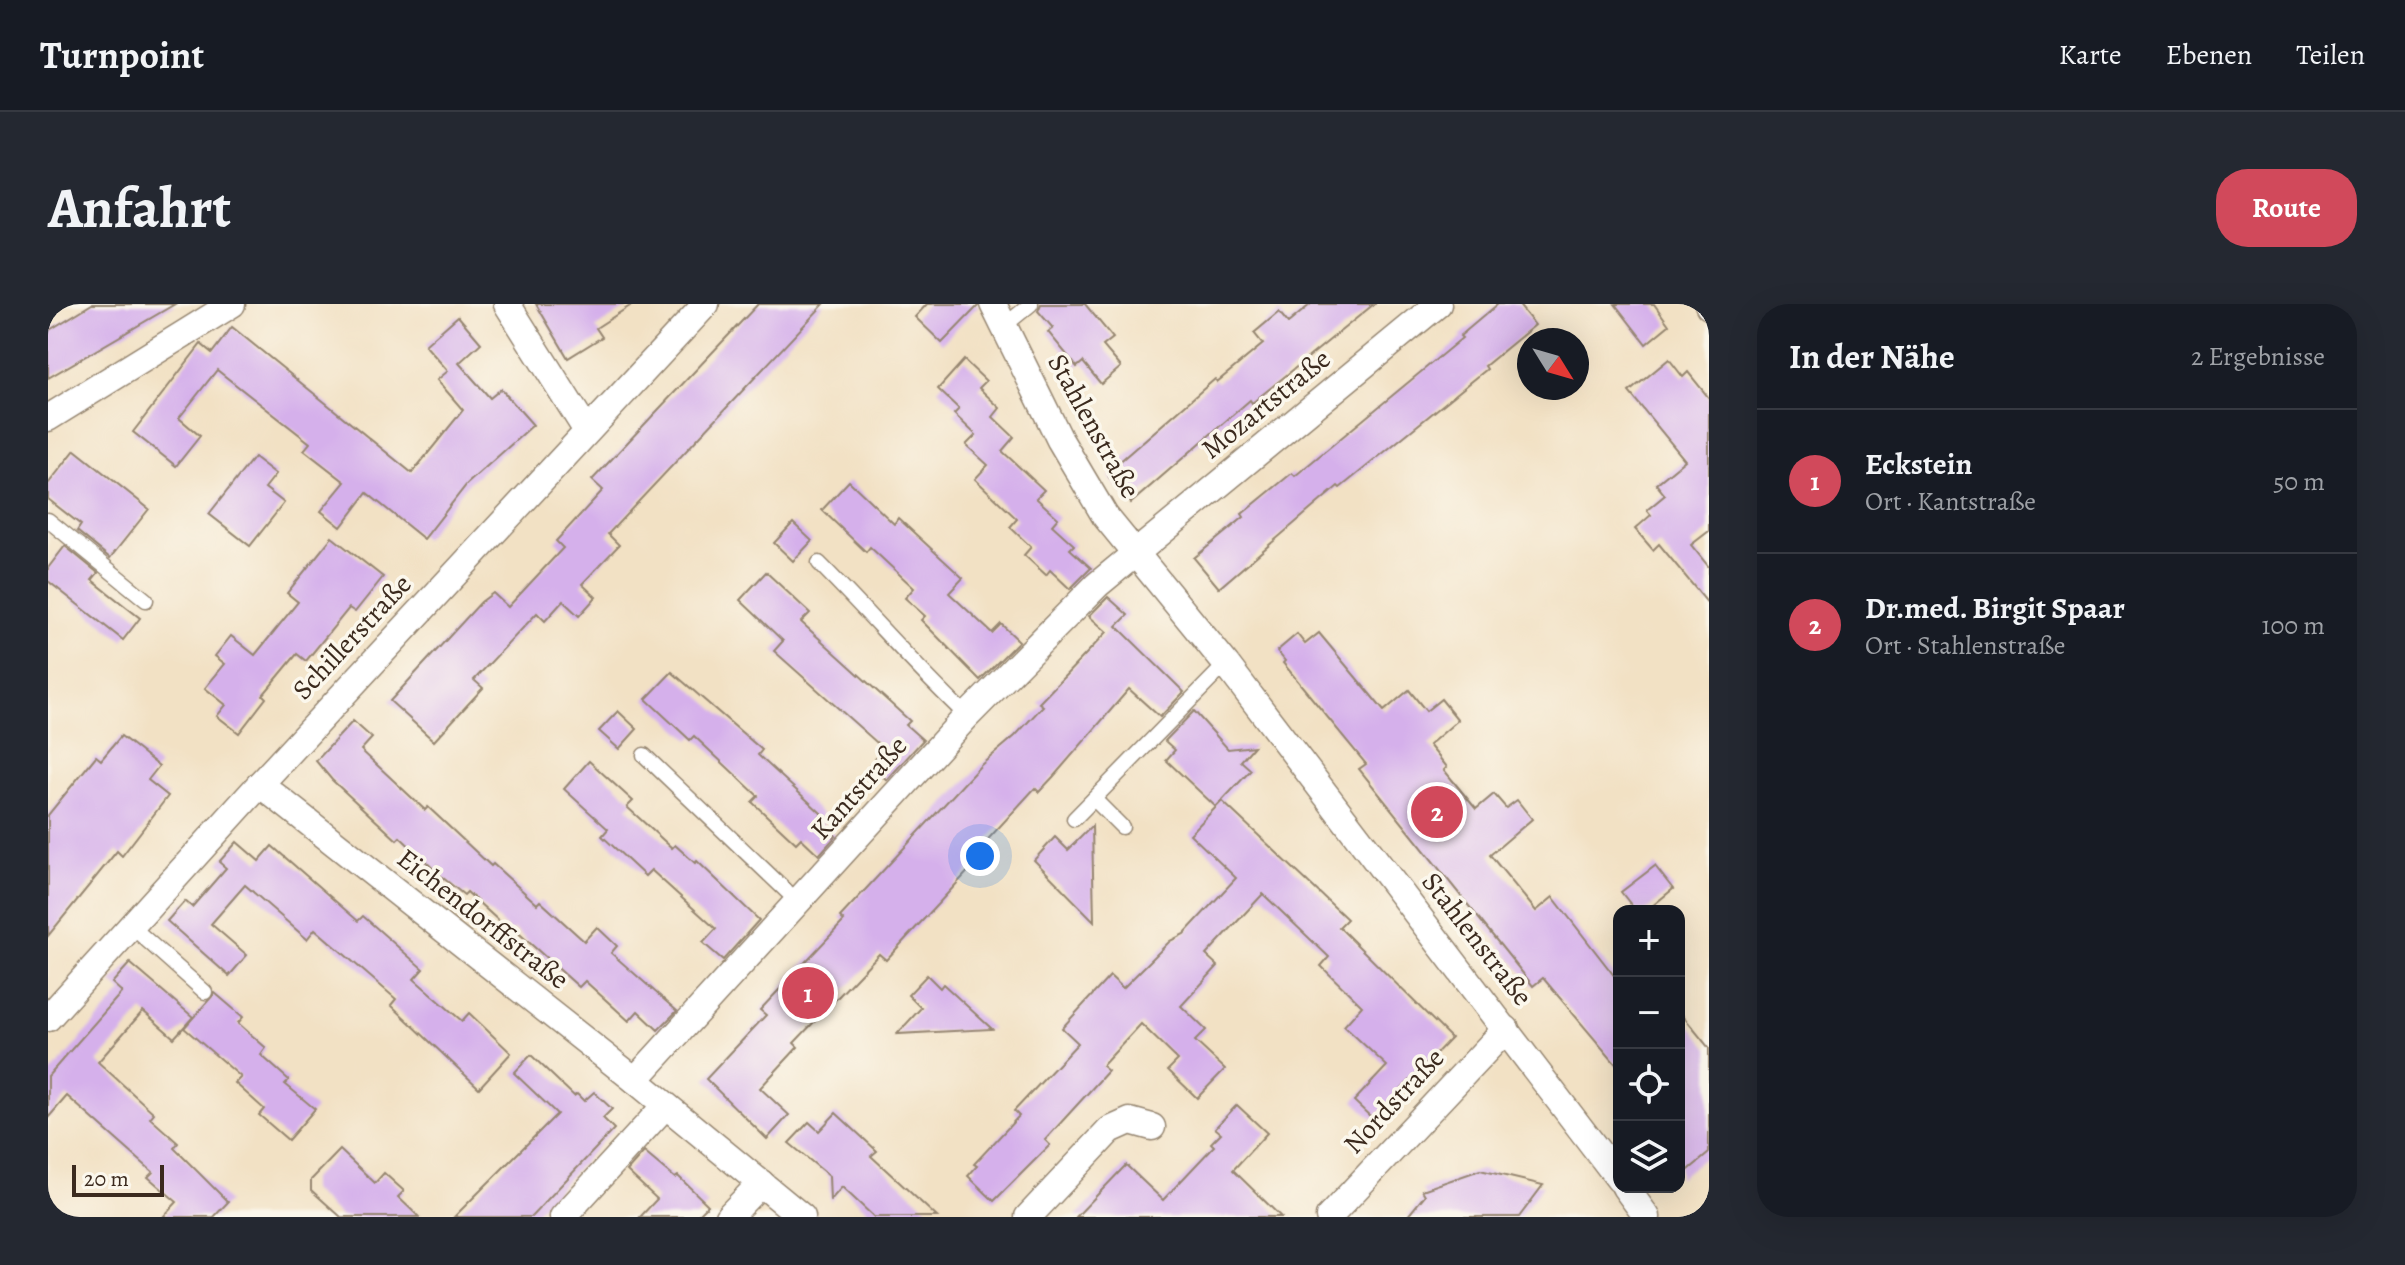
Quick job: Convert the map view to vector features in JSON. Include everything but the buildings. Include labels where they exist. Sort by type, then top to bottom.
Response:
[{"type":"street","points":[[48,418],[232,304]]},
{"type":"street","points":[[507,304],[587,431]]},
{"type":"street","name":"Schillerstraße","points":[[48,1018],[260,784],[706,304]]},
{"type":"street","name":"Mozartstraße","points":[[1135,554],[1438,304]]},
{"type":"street","name":"Stahlenstraße","points":[[999,315],[1060,440],[1105,516],[1226,664],[1613,1171]]},
{"type":"street","name":"Kantstraße","points":[[635,1080],[967,716],[1097,585],[1135,554]]},
{"type":"street","name":"Eichendorffstraße","points":[[260,784],[635,1080],[802,1217]]},
{"type":"street","name":"Nordstraße","points":[[1329,1217],[1506,1029]]},
{"type":"street","points":[[563,1217],[665,1106]]},
{"type":"street","points":[[1028,1217],[1110,1130],[1130,1121],[1152,1127]]},
{"type":"street","points":[[728,1217],[761,1183]]},
{"type":"street","points":[[1629,1193],[1647,1217]]},
{"type":"lane","name":"Stahlenstraße","points":[[999,315],[1031,304]]},
{"type":"lane","points":[[48,520],[146,600]]},
{"type":"lane","points":[[819,563],[876,620],[903,655],[967,716]]},
{"type":"lane","points":[[1074,819],[1226,664]]},
{"type":"lane","points":[[644,755],[799,903]]},
{"type":"lane","points":[[1094,799],[1122,827]]},
{"type":"lane","points":[[131,926],[205,992]]},
{"type":"place","name":"Dr.med. Birgit Spaar","points":[[1437,812]]},
{"type":"place","name":"Eckstein","points":[[808,993]]}]
